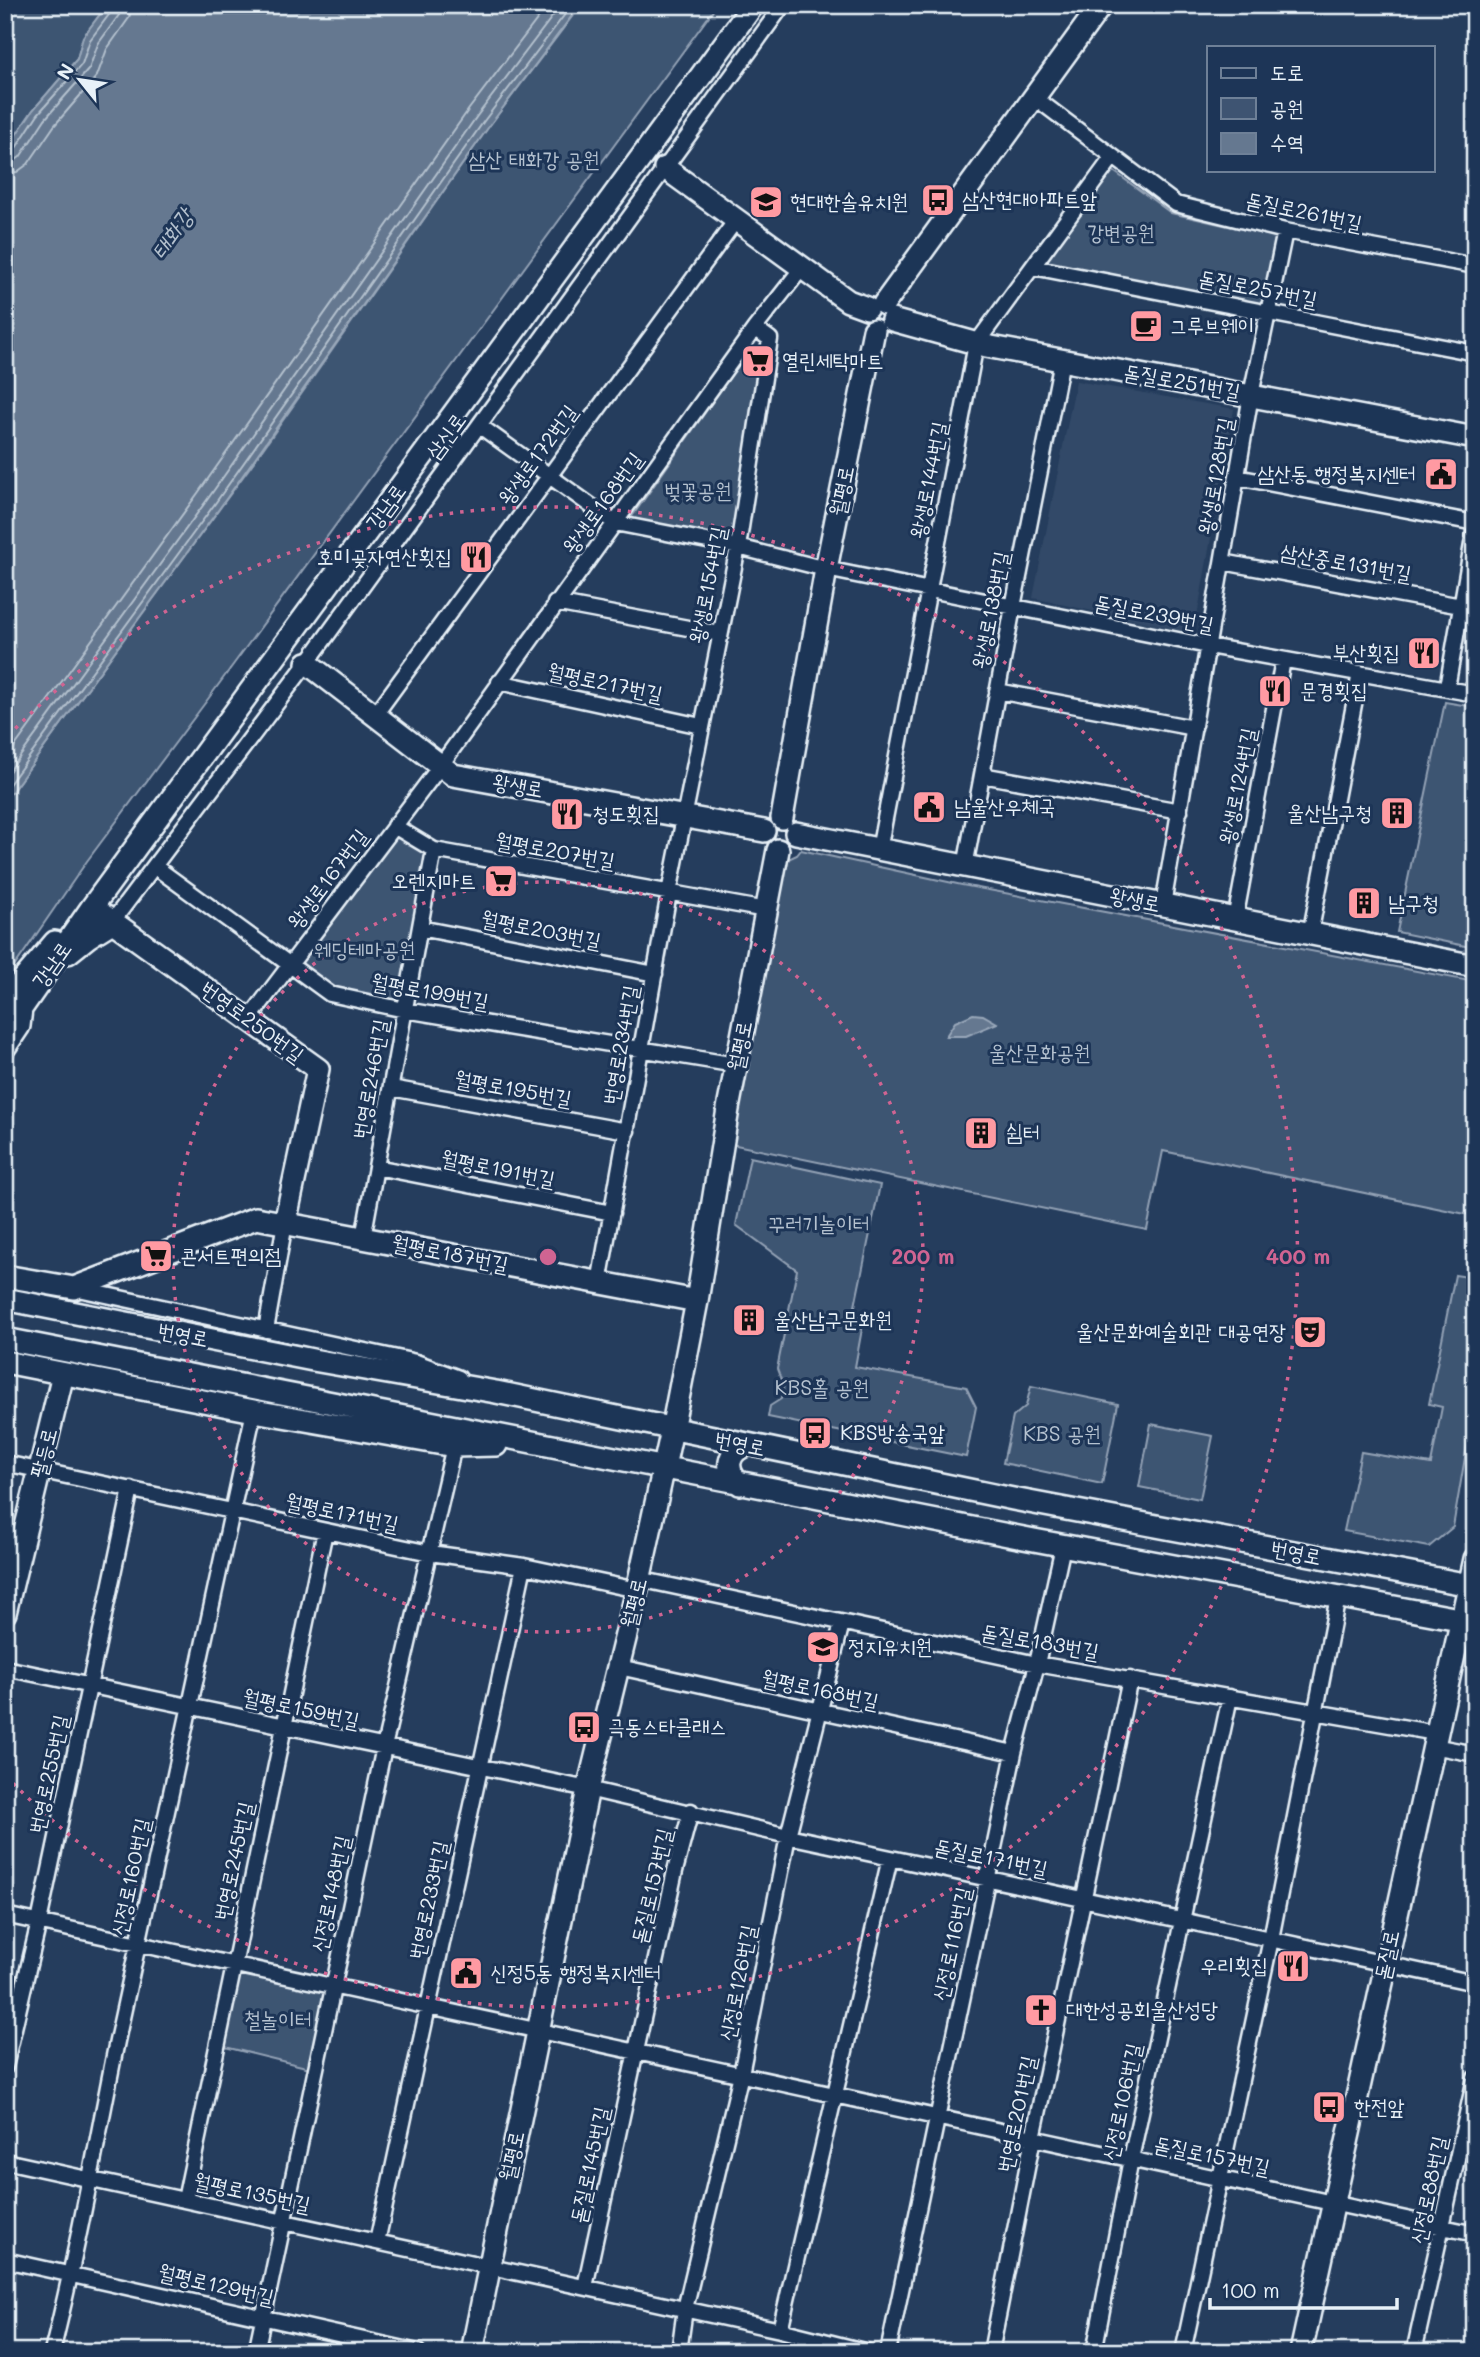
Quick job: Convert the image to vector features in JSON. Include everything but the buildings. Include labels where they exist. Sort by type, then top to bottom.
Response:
[{"type":"main road","name":"강남로","points":[[5,1046],[19,1026],[10,1009],[44,978],[92,907],[753,5]]},
{"type":"main road","name":"월평로","points":[[789,825],[826,569],[879,316],[1101,5]]},
{"type":"main road","name":"돋질로251번길","points":[[665,168],[848,302],[879,316],[976,344],[1475,438]]},
{"type":"main road","name":"왕생로","points":[[307,663],[453,775],[764,831]]},
{"type":"main road","points":[[769,822],[789,825],[791,845],[778,850],[768,845],[764,831],[769,822]]},
{"type":"main road","name":"왕생로","points":[[789,825],[879,850],[1475,966]]},
{"type":"main road","name":"월평로","points":[[472,2352],[588,1789],[619,1667],[672,1430],[697,1301],[736,1065],[778,850]]},
{"type":"main road","name":"번영로250번길","points":[[92,907],[318,1069],[285,1223]]},
{"type":"main road","points":[[10,1009],[54,943],[92,907]]},
{"type":"main road","points":[[44,978],[88,937],[112,922]]},
{"type":"main road","points":[[5,1276],[74,1289],[256,1218],[285,1223]]},
{"type":"main road","name":"월평로187번길","points":[[285,1223],[697,1301]]},
{"type":"main road","name":"번영로","points":[[5,1299],[313,1360],[496,1392],[1013,1499],[1472,1585]]},
{"type":"main road","name":"번영로","points":[[5,1339],[740,1484],[1468,1621]]},
{"type":"main road","points":[[5,1362],[254,1411],[454,1446],[542,1444]]},
{"type":"main road","name":"팔등로","points":[[5,1613],[63,1374]]},
{"type":"main road","points":[[740,1484],[733,1477],[729,1461],[739,1448],[747,1445]]},
{"type":"main road","name":"돋질로","points":[[1301,2352],[1435,1740],[1468,1621],[1475,1559]]},
{"type":"main road","points":[[1371,1604],[1380,1600],[1390,1589],[1387,1576],[1379,1568]]},
{"type":"street","name":"삼신로","points":[[112,922],[307,663],[783,5]]},
{"type":"street","name":"돋질로261번길","points":[[1034,97],[1176,204],[1285,231],[1475,266]]},
{"type":"street","name":"왕생로144번길","points":[[879,850],[976,344],[1112,158]]},
{"type":"street","name":"왕생로172번길","points":[[375,715],[736,220]]},
{"type":"street","name":"왕생로128번길","points":[[1163,905],[1251,395],[1285,231]]},
{"type":"street","name":"돋질로257번길","points":[[1033,267],[1475,353]]},
{"type":"street","name":"왕생로168번길","points":[[441,765],[755,328],[803,268]]},
{"type":"street","name":"왕생로154번길","points":[[684,815],[738,547],[771,339],[755,328]]},
{"type":"street","name":"왕생로138번길","points":[[965,867],[1062,360]]},
{"type":"street","points":[[480,426],[615,523]]},
{"type":"street","points":[[1237,477],[1475,525],[1447,688]]},
{"type":"street","name":"돋질로239번길","points":[[615,523],[738,547],[826,569],[1208,646],[1475,694]]},
{"type":"street","name":"삼산중로131번길","points":[[1223,562],[1461,606]]},
{"type":"street","points":[[555,603],[720,634]]},
{"type":"street","name":"왕생로124번길","points":[[1235,920],[1283,660]]},
{"type":"street","points":[[1310,935],[1360,673]]},
{"type":"street","name":"월평로217번길","points":[[499,682],[701,726]]},
{"type":"street","points":[[997,691],[1194,728]]},
{"type":"street","name":"왕생로167번길","points":[[249,1019],[441,765]]},
{"type":"street","points":[[982,775],[1180,811]]},
{"type":"street","name":"번영로234번길","points":[[599,1283],[684,815]]},
{"type":"street","points":[[394,826],[434,850]]},
{"type":"street","name":"월평로207번길","points":[[434,850],[766,910]]},
{"type":"street","name":"번영로246번길","points":[[363,1238],[434,850]]},
{"type":"street","name":"월평로199번길","points":[[154,866],[330,994],[405,1010],[736,1065]]},
{"type":"street","name":"월평로203번길","points":[[420,928],[655,974]]},
{"type":"street","name":"월평로195번길","points":[[391,1088],[627,1131]]},
{"type":"street","name":"월평로191번길","points":[[376,1167],[612,1213]]},
{"type":"street","name":"번영로250번길","points":[[266,1329],[285,1223]]},
{"type":"street","points":[[74,1289],[416,1362],[496,1392]]},
{"type":"street","name":"신정로160번길","points":[[52,2352],[72,2274],[88,2179],[254,1411]]},
{"type":"street","name":"신정로148번길","points":[[256,2352],[384,1747],[454,1446]]},
{"type":"street","name":"월평로171번길","points":[[5,1463],[430,1553],[638,1585]]},
{"type":"street","name":"번영로255번길","points":[[5,2067],[39,1922],[131,1489]]},
{"type":"street","name":"번영로245번길","points":[[185,2200],[325,1531]]},
{"type":"street","name":"신정로116번길","points":[[888,2352],[1014,1753],[1063,1546]]},
{"type":"street","name":"번영로233번길","points":[[377,2242],[524,1566]]},
{"type":"street","name":"돋질로183번길","points":[[638,1585],[842,1623],[1037,1664],[1316,1712],[1435,1740],[1475,1754]]},
{"type":"street","points":[[1183,2352],[1271,1939],[1338,1597]]},
{"type":"street","name":"신정로126번길","points":[[679,2352],[685,2309],[741,2074],[788,1836],[842,1623]]},
{"type":"street","name":"월평로168번길","points":[[619,1667],[1014,1753]]},
{"type":"street","name":"월평로159번길","points":[[5,1668],[588,1789]]},
{"type":"street","name":"번영로201번길","points":[[991,2352],[1032,2138],[1129,1679]]},
{"type":"street","name":"신정로106번길","points":[[1094,2352],[1131,2160],[1230,1697]]},
{"type":"street","name":"돋질로171번길","points":[[588,1789],[691,1811],[788,1836],[1475,1983]]},
{"type":"street","name":"돋질로157번길","points":[[636,2051],[675,1871],[691,1811]]},
{"type":"street","points":[[780,2330],[890,1858]]},
{"type":"street","name":"돋질로157번길","points":[[5,1915],[1475,2234]]},
{"type":"street","name":"돋질로145번길","points":[[585,2287],[636,2051]]},
{"type":"street","name":"신정로88번길","points":[[1415,2352],[1475,2078]]},
{"type":"street","name":"월평로135번길","points":[[5,2161],[490,2266]]},
{"type":"street","name":"월평로129번길","points":[[5,2260],[418,2352]]},
{"type":"street","points":[[490,2266],[868,2352]]},
{"type":"shaded area","points":[[1076,381],[1234,409],[1194,633],[1033,598]]},
{"type":"green space","points":[[5,5],[107,5],[83,37],[77,59],[33,110],[5,151]]},
{"type":"green space","name":"삼산 태화강 공원","points":[[581,5],[717,5],[87,861],[5,980],[5,801],[253,463],[490,125]]},
{"type":"green space","name":"강변공원","points":[[1112,170],[1171,213],[1277,237],[1264,307],[1042,263]]},
{"type":"green space","name":"벚꽃공원","points":[[749,350],[759,354],[733,531],[726,538],[631,518]]},
{"type":"green space","points":[[1445,702],[1475,707],[1475,948],[1397,932]]},
{"type":"green space","name":"웨딩테마공원","points":[[394,826],[434,850],[405,1010],[330,994],[290,965]]},
{"type":"green space","name":"울산문화공원","points":[[801,850],[962,885],[1475,982],[1475,1216],[1163,1151],[1147,1230],[731,1144],[784,861]]},
{"type":"green space","points":[[750,1157],[880,1185],[854,1311],[864,1318],[855,1367],[966,1387],[976,1407],[966,1457],[768,1417],[770,1406],[781,1399],[783,1385],[777,1369],[797,1270],[736,1225]]},
{"type":"green space","points":[[1455,1275],[1475,1278],[1475,1400],[1453,1527],[1429,1547],[1344,1531],[1361,1452],[1431,1464],[1442,1407],[1429,1404]]},
{"type":"green space","name":"KBS 공원","points":[[1031,1386],[1118,1404],[1102,1484],[1003,1463],[1013,1417],[1026,1406]]},
{"type":"green space","points":[[1151,1424],[1213,1436],[1200,1499],[1139,1487]]},
{"type":"green space","name":"철놀이터","points":[[238,1971],[327,1992],[310,2068],[221,2046]]},
{"type":"water","name":"태화강","points":[[107,5],[580,5],[490,125],[219,509],[5,801],[5,151],[33,110],[77,59],[83,37]]},
{"type":"water","points":[[973,1014],[983,1015],[997,1023],[966,1036],[946,1036],[955,1022]]},
{"type":"place","name":"삼산현대아파트앞","points":[[938,200]]},
{"type":"place","name":"현대한솔유치원","points":[[766,202]]},
{"type":"place","name":"그루브웨이","points":[[1146,326]]},
{"type":"place","name":"열린세탁마트","points":[[758,361]]},
{"type":"place","name":"삼산동 행정복지센터","points":[[1441,474]]},
{"type":"place","name":"호미곶자연산횟집","points":[[476,557]]},
{"type":"place","name":"부산횟집","points":[[1424,653]]},
{"type":"place","name":"문경횟집","points":[[1275,691]]},
{"type":"place","name":"남울산우체국","points":[[929,807]]},
{"type":"place","name":"울산남구청","points":[[1397,813]]},
{"type":"place","name":"청도횟집","points":[[567,814]]},
{"type":"place","name":"오렌지마트","points":[[501,881]]},
{"type":"place","name":"남구청","points":[[1364,903]]},
{"type":"place","name":"쉼터","points":[[981,1133]]},
{"type":"place","name":"콘서트편의점","points":[[156,1256]]},
{"type":"place","name":"울산남구문화원","points":[[749,1320]]},
{"type":"place","name":"울산문화예술회관 대공연장","points":[[1310,1332]]},
{"type":"place","name":"KBS방송국앞","points":[[815,1433]]},
{"type":"place","name":"정지유치원","points":[[823,1647]]},
{"type":"place","name":"극동스타클래스","points":[[584,1727]]},
{"type":"place","name":"우리횟집","points":[[1293,1966]]},
{"type":"place","name":"신정5동 행정복지센터","points":[[466,1973]]},
{"type":"place","name":"대한성공회울산성당","points":[[1041,2010]]},
{"type":"place","name":"한전앞","points":[[1329,2107]]},
{"type":"park label","name":"꾸러기놀이터","points":[[819,1224]]},
{"type":"park label","name":"KBS홀 공원","points":[[822,1388]]}]
